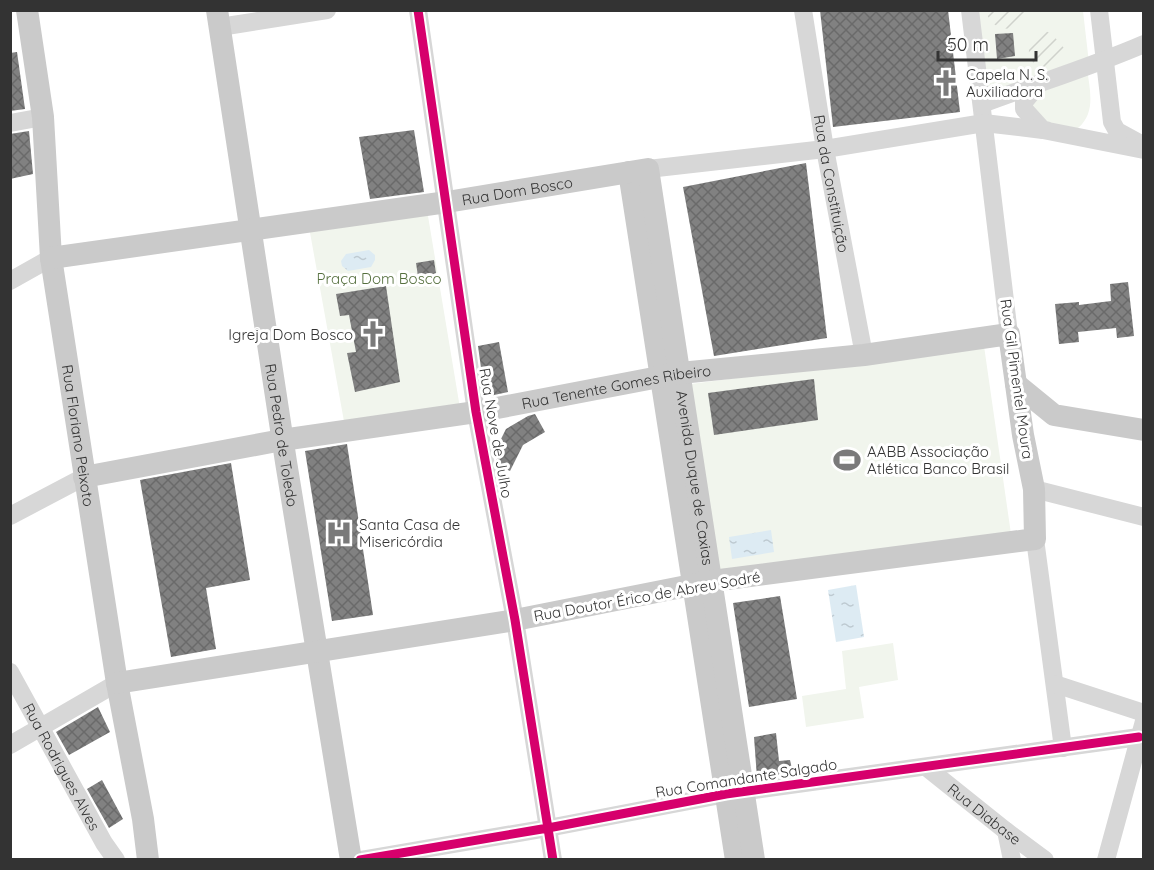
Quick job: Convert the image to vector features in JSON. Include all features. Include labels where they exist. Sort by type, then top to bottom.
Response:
[{"type":"main road","name":"Rua Floriano Peixoto","points":[[27,10],[43,117],[51,258],[117,683],[143,819],[148,860]]},
{"type":"main road","name":"Rua Pedro de Toledo","points":[[218,19],[315,651],[351,860]]},
{"type":"main road","name":"Rua Dom Bosco","points":[[51,258],[447,202],[639,170]]},
{"type":"main road","name":"Avenida Duque de Caxias","points":[[639,170],[735,793],[754,860]]},
{"type":"main road","name":"Rua Tenente Gomes Ribeiro","points":[[84,477],[282,440],[476,412],[670,375],[864,355],[1009,334]]},
{"type":"main road","name":"Rua Gil Pimentel Moura","points":[[1009,334],[1023,435],[1034,489],[1035,539]]},
{"type":"main road","points":[[1016,384],[1054,415],[1143,430]]},
{"type":"main road","points":[[1023,435],[1054,415]]},
{"type":"main road","name":"Rua Doutor Érico de Abreu Sodré","points":[[117,683],[515,620],[702,583],[1035,539]]},
{"type":"main road","name":"Avenida Duque de Caxias","points":[[735,793],[736,860]]},
{"type":"street","points":[[218,19],[327,10]]},
{"type":"street","name":"Rua Nove de Julho","points":[[418,10],[476,412],[515,620],[553,860]]},
{"type":"street","name":"Rua da Constituição","points":[[803,10],[825,149],[864,355]]},
{"type":"street","name":"Rua Gil Pimentel Moura","points":[[970,10],[1009,334]]},
{"type":"street","points":[[1099,10],[1112,122],[1117,131],[1125,137],[1143,145]]},
{"type":"street","points":[[982,104],[1041,81],[1105,61],[1143,44]]},
{"type":"street","points":[[1041,81],[1024,102],[1024,109],[1043,130],[1143,150]]},
{"type":"street","points":[[1043,130],[1097,128],[1102,123],[1110,100]]},
{"type":"street","points":[[10,123],[43,117]]},
{"type":"street","name":"Rua Dom Bosco","points":[[639,170],[825,149],[984,123],[1043,130]]},
{"type":"street","points":[[10,281],[51,258]]},
{"type":"street","points":[[10,516],[84,477]]},
{"type":"street","points":[[1034,489],[1143,517]]},
{"type":"street","name":"Rua Gil Pimentel Moura","points":[[1035,539],[1063,748]]},
{"type":"street","name":"Rua Rodrigues Alves","points":[[10,672],[104,843],[116,860]]},
{"type":"street","points":[[10,745],[117,683]]},
{"type":"street","points":[[1055,684],[1143,713]]},
{"type":"street","points":[[1106,860],[1141,729]]},
{"type":"street","name":"Rua Comandante Salgado","points":[[360,860],[735,793],[1063,748],[1141,729]]},
{"type":"street","name":"Rua Diabase","points":[[926,766],[1045,860]]},
{"type":"street","points":[[1006,831],[1012,860]]},
{"type":"green space","points":[[986,10],[1029,11],[1021,24],[1008,29],[994,24],[989,19]]},
{"type":"green space","points":[[973,11],[1083,11],[1089,63],[984,100]]},
{"type":"green space","points":[[1039,28],[1052,34],[1069,54],[1045,71],[1033,62],[1029,52]]},
{"type":"green space","points":[[1087,69],[1090,108],[1084,122],[1078,128],[1046,127],[1027,103],[1035,94]]},
{"type":"green space","name":"Praça Dom Bosco","points":[[427,210],[460,408],[345,427],[309,227]]},
{"type":"green space","name":"AABB Associação Atlética Banco Brasil","points":[[984,346],[1011,534],[713,578],[683,385]]},
{"type":"green space","points":[[893,643],[898,680],[859,687],[864,718],[806,727],[802,696],[846,689],[842,651]]},
{"type":"water","points":[[369,250],[375,255],[371,267],[348,271],[342,266],[341,261],[346,254]]},
{"type":"water","points":[[771,530],[774,552],[732,559],[729,537]]},
{"type":"water","points":[[856,585],[864,637],[836,642],[828,590]]},
{"type":"building","points":[[820,10],[948,10],[960,112],[833,127]]},
{"type":"building","points":[[1013,33],[1015,56],[997,59],[995,34]]},
{"type":"building","points":[[17,52],[25,109],[10,111],[10,53]]},
{"type":"building","points":[[414,130],[424,192],[370,199],[359,137]]},
{"type":"building","points":[[29,131],[33,174],[10,179],[10,134]]},
{"type":"building","points":[[806,163],[827,338],[714,356],[683,187]]},
{"type":"building","points":[[434,260],[437,280],[419,283],[416,263]]},
{"type":"building","points":[[1128,282],[1134,336],[1117,338],[1116,328],[1078,332],[1079,342],[1059,344],[1055,304],[1079,302],[1079,305],[1111,301],[1110,284]]},
{"type":"building","name":"Igreja Dom Bosco","points":[[386,286],[400,382],[355,392],[347,353],[356,352],[349,315],[340,316],[336,294]]},
{"type":"building","points":[[499,342],[508,392],[485,397],[478,346]]},
{"type":"building","points":[[814,379],[818,420],[714,435],[708,393]]},
{"type":"building","points":[[535,414],[545,432],[523,445],[510,471],[497,465],[495,451],[506,429]]},
{"type":"building","name":"Santa Casa de Misericórdia","points":[[347,444],[373,615],[332,621],[305,451]]},
{"type":"building","points":[[231,463],[250,580],[206,588],[216,649],[171,657],[140,480]]},
{"type":"building","points":[[780,596],[797,699],[749,707],[733,603]]},
{"type":"building","points":[[98,707],[110,732],[69,755],[56,732]]},
{"type":"building","points":[[776,733],[779,761],[790,760],[793,773],[757,778],[754,737]]},
{"type":"building","points":[[102,780],[123,819],[109,828],[87,789]]},
{"type":"cycle path","points":[[418,10],[476,412],[515,620],[553,860]]},
{"type":"cycle path","points":[[360,860],[548,828],[726,794],[1139,737]]},
{"type":"place","name":"Capela N. S. Auxiliadora","points":[[946,83]]},
{"type":"place","name":"Igreja Dom Bosco","points":[[373,334]]},
{"type":"place","name":"AABB Associação Atlética Banco Brasil","points":[[847,460]]},
{"type":"place","name":"Santa Casa de Misericórdia","points":[[339,533]]}]
